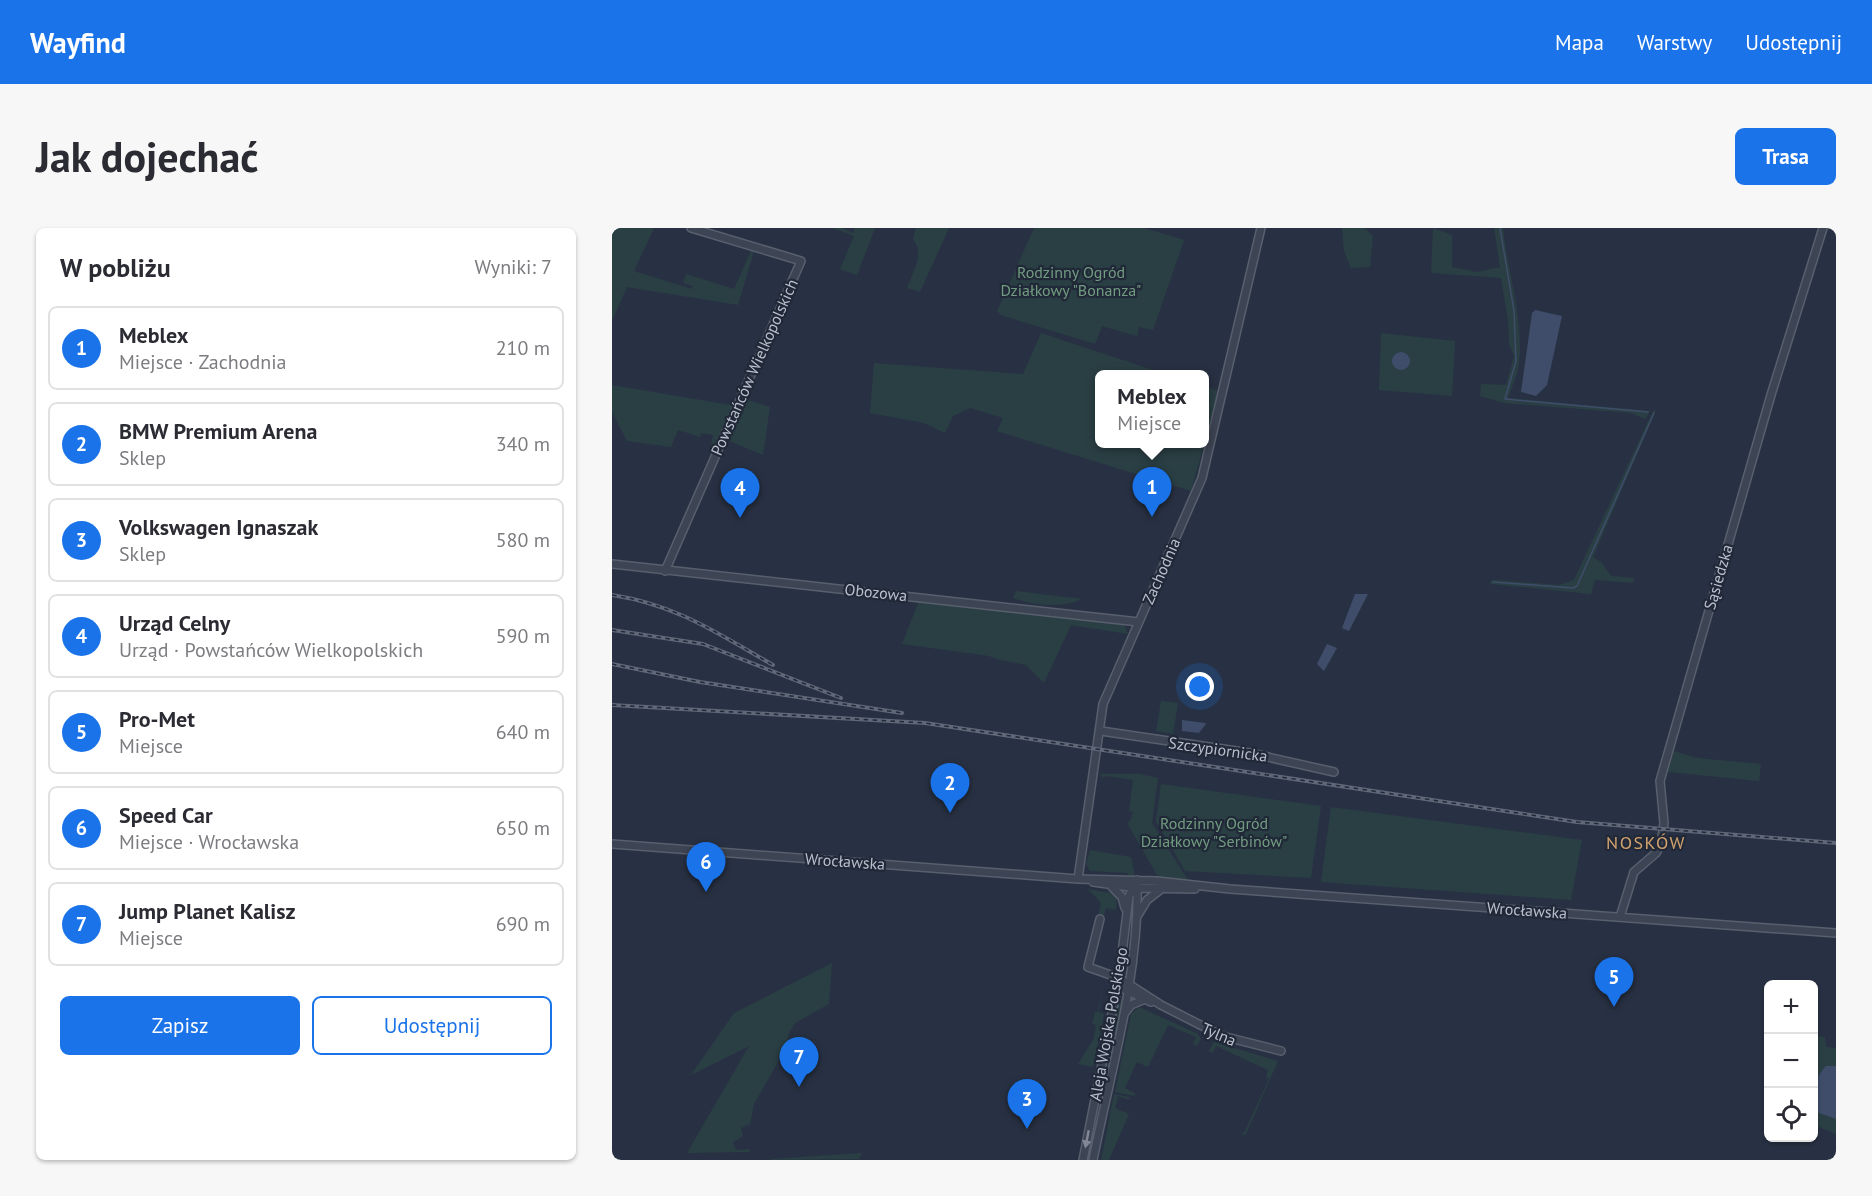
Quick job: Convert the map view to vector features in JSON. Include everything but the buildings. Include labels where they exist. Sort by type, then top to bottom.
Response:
[{"type":"street","name":"Powstańców Wielkopolskich","points":[[665,571],[801,261],[691,228]]},
{"type":"street","name":"Zachodnia","points":[[1078,879],[1105,698],[1204,471],[1261,228]]},
{"type":"street","name":"Sąsiedzka","points":[[1620,917],[1634,872],[1656,854],[1661,844],[1664,823],[1660,781],[1771,395],[1822,228]]},
{"type":"street","name":"Obozowa","points":[[612,564],[1139,622]]},
{"type":"street","name":"Szczypiornicka","points":[[1101,731],[1250,753],[1335,772]]},
{"type":"street","name":"Wrocławska","points":[[612,844],[1078,879],[1137,880],[1218,888],[1836,933]]},
{"type":"street","name":"Wrocławska","points":[[1078,879],[1111,886],[1162,890],[1218,888]]},
{"type":"street","points":[[1134,888],[1137,880]]},
{"type":"street","points":[[1111,886],[1122,897],[1126,913]]},
{"type":"street","name":"Aleja Wojska Polskiego","points":[[1083,1160],[1119,978],[1126,913],[1134,888]]},
{"type":"street","name":"Aleja Wojska Polskiego","points":[[1093,1160],[1127,988],[1136,920],[1134,888]]},
{"type":"street","points":[[1136,920],[1147,900],[1162,890]]},
{"type":"street","name":"Tylna","points":[[1100,919],[1088,968],[1119,978],[1127,988],[1144,1000],[1161,1005]]},
{"type":"street","name":"Tylna","points":[[1127,988],[1222,1036],[1281,1051]]},
{"type":"street","points":[[1122,1016],[1131,1005],[1144,1000]]},
{"type":"green space","points":[[612,228],[654,228],[634,271],[692,289],[693,286],[683,283],[686,274],[734,289],[751,251],[754,251],[738,305],[627,287],[612,321]]},
{"type":"green space","points":[[832,228],[842,228],[853,233],[855,228],[875,228],[857,275],[840,269],[854,236]]},
{"type":"green space","points":[[916,228],[949,228],[920,292],[907,288],[918,257],[913,239]]},
{"type":"green space","name":"Rodzinny Ogród Działkowy \"Bonanza\"","points":[[1034,228],[1144,228],[1184,240],[1153,330],[1139,327],[1137,336],[1102,326],[1095,344],[1001,315],[997,311]]},
{"type":"green space","points":[[1342,228],[1365,228],[1373,236],[1370,267],[1351,268],[1344,251]]},
{"type":"green space","points":[[1433,228],[1452,235],[1452,267],[1477,272],[1500,267],[1494,228],[1503,228],[1520,346],[1517,371],[1508,398],[1650,411],[1645,419],[1631,413],[1504,403],[1480,396],[1481,384],[1506,385],[1514,356],[1509,344],[1508,320],[1501,278],[1431,273]]},
{"type":"green space","points":[[1041,333],[1153,370],[1095,370],[1095,448],[1203,448],[1191,491],[997,431],[1003,418],[970,408],[953,416],[945,433],[924,423],[870,413],[874,363],[1023,374]]},
{"type":"green space","points":[[1381,333],[1455,341],[1452,396],[1379,390]]},
{"type":"green space","points":[[612,385],[734,407],[716,445],[711,445],[713,435],[701,433],[700,437],[678,430],[671,447],[627,441],[612,412]]},
{"type":"green space","points":[[1209,388],[1218,391],[1209,426]]},
{"type":"green space","points":[[745,399],[770,407],[763,455],[727,440]]},
{"type":"green space","points":[[1656,410],[1593,557],[1602,563],[1611,576],[1634,578],[1633,583],[1595,580],[1591,594],[1490,584],[1492,580],[1496,580],[1559,585],[1574,580],[1653,411]]},
{"type":"green space","points":[[1016,591],[1082,599],[1057,605],[1030,603],[1013,598]]},
{"type":"green space","points":[[919,601],[1124,624],[1128,634],[1071,625],[1044,683],[1026,665],[989,656],[902,644]]},
{"type":"green space","points":[[1161,701],[1178,703],[1173,734],[1156,731]]},
{"type":"green space","points":[[1674,751],[1697,758],[1761,764],[1759,781],[1668,772]]},
{"type":"green space","points":[[1100,774],[1140,774],[1158,778],[1152,823],[1188,880],[1167,879],[1157,875],[1127,823],[1133,812],[1129,811],[1133,780],[1106,776],[1103,778]]},
{"type":"green space","name":"Rodzinny Ogród Działkowy \"Serbinów\"","points":[[1161,784],[1321,806],[1311,878],[1185,871],[1156,821]]},
{"type":"green space","name":"Rodzinny Ogród Działkowy \"Serbinów\"","points":[[1331,807],[1582,840],[1571,900],[1321,882]]},
{"type":"green space","points":[[1090,850],[1131,857],[1135,876],[1128,876],[1128,873],[1090,871],[1086,864]]},
{"type":"green space","points":[[1088,889],[1114,894],[1117,899],[1116,910],[1106,908],[1103,919],[1098,918],[1101,903]]},
{"type":"green space","points":[[832,963],[829,1004],[795,1023],[789,1033],[786,1048],[754,1104],[750,1124],[741,1128],[743,1136],[733,1142],[736,1150],[750,1149],[750,1152],[687,1153],[749,1046],[691,1075],[734,1013]]},
{"type":"green space","points":[[1105,976],[1099,1012],[1104,1014],[1093,1067],[1078,1064],[1094,1038],[1096,1025],[1092,1024],[1095,1012],[1098,1012]]},
{"type":"green space","points":[[1118,999],[1122,999],[1105,1086],[1102,1088]]},
{"type":"green space","points":[[1139,1007],[1198,1034],[1201,1039],[1197,1046],[1193,1044],[1196,1037],[1168,1025],[1148,1067],[1137,1062],[1125,1088],[1136,1094],[1134,1096],[1115,1092],[1131,1014]]},
{"type":"green space","points":[[1818,1036],[1825,1037],[1826,1047],[1836,1048],[1836,1134],[1818,1127]]},
{"type":"green space","points":[[1214,1042],[1278,1061],[1245,1136],[1240,1132],[1244,1133],[1269,1079],[1266,1077],[1268,1070],[1216,1046],[1213,1053],[1209,1051]]},
{"type":"green space","points":[[1114,1094],[1129,1097],[1130,1100],[1118,1096],[1115,1108],[1129,1114],[1109,1160],[1101,1160]]},
{"type":"green space","points":[[862,1153],[859,1159],[771,1160],[771,1159]]},
{"type":"water","points":[[1535,310],[1562,316],[1547,385],[1536,396],[1521,392],[1532,313]]},
{"type":"water","points":[[1397,352],[1405,352],[1410,357],[1408,368],[1397,370],[1392,365],[1392,357]]},
{"type":"water","points":[[1355,594],[1368,594],[1349,631],[1342,628]]},
{"type":"water","points":[[1327,644],[1337,648],[1324,671],[1317,664]]},
{"type":"water","points":[[1182,720],[1206,724],[1199,733],[1182,731]]},
{"type":"water","points":[[1826,1066],[1836,1066],[1836,1119],[1818,1111],[1818,1078]]},
{"type":"waterway","points":[[1500,228],[1514,311],[1516,361],[1505,399],[1648,412]]},
{"type":"waterway","points":[[1493,582],[1573,588],[1577,586],[1654,413]]},
{"type":"railway","points":[[612,595],[677,613],[715,631],[773,665]]},
{"type":"railway","points":[[612,630],[703,644],[841,698]]},
{"type":"railway","points":[[612,664],[700,682],[902,713]]},
{"type":"railway","points":[[612,705],[925,723],[1577,822],[1836,843]]},
{"type":"place","name":"Meblex","points":[[1152,517]]},
{"type":"place","name":"Urząd Celny","points":[[740,518]]},
{"type":"place","name":"BMW Premium Arena","points":[[950,813]]},
{"type":"place","name":"Speed Car","points":[[706,892]]},
{"type":"place","name":"Pro-Met","points":[[1614,1007]]},
{"type":"place","name":"Jump Planet Kalisz","points":[[799,1087]]},
{"type":"place","name":"Volkswagen Ignaszak","points":[[1027,1129]]},
{"type":"district","name":"NOSKÓW","points":[[1646,843]]}]
